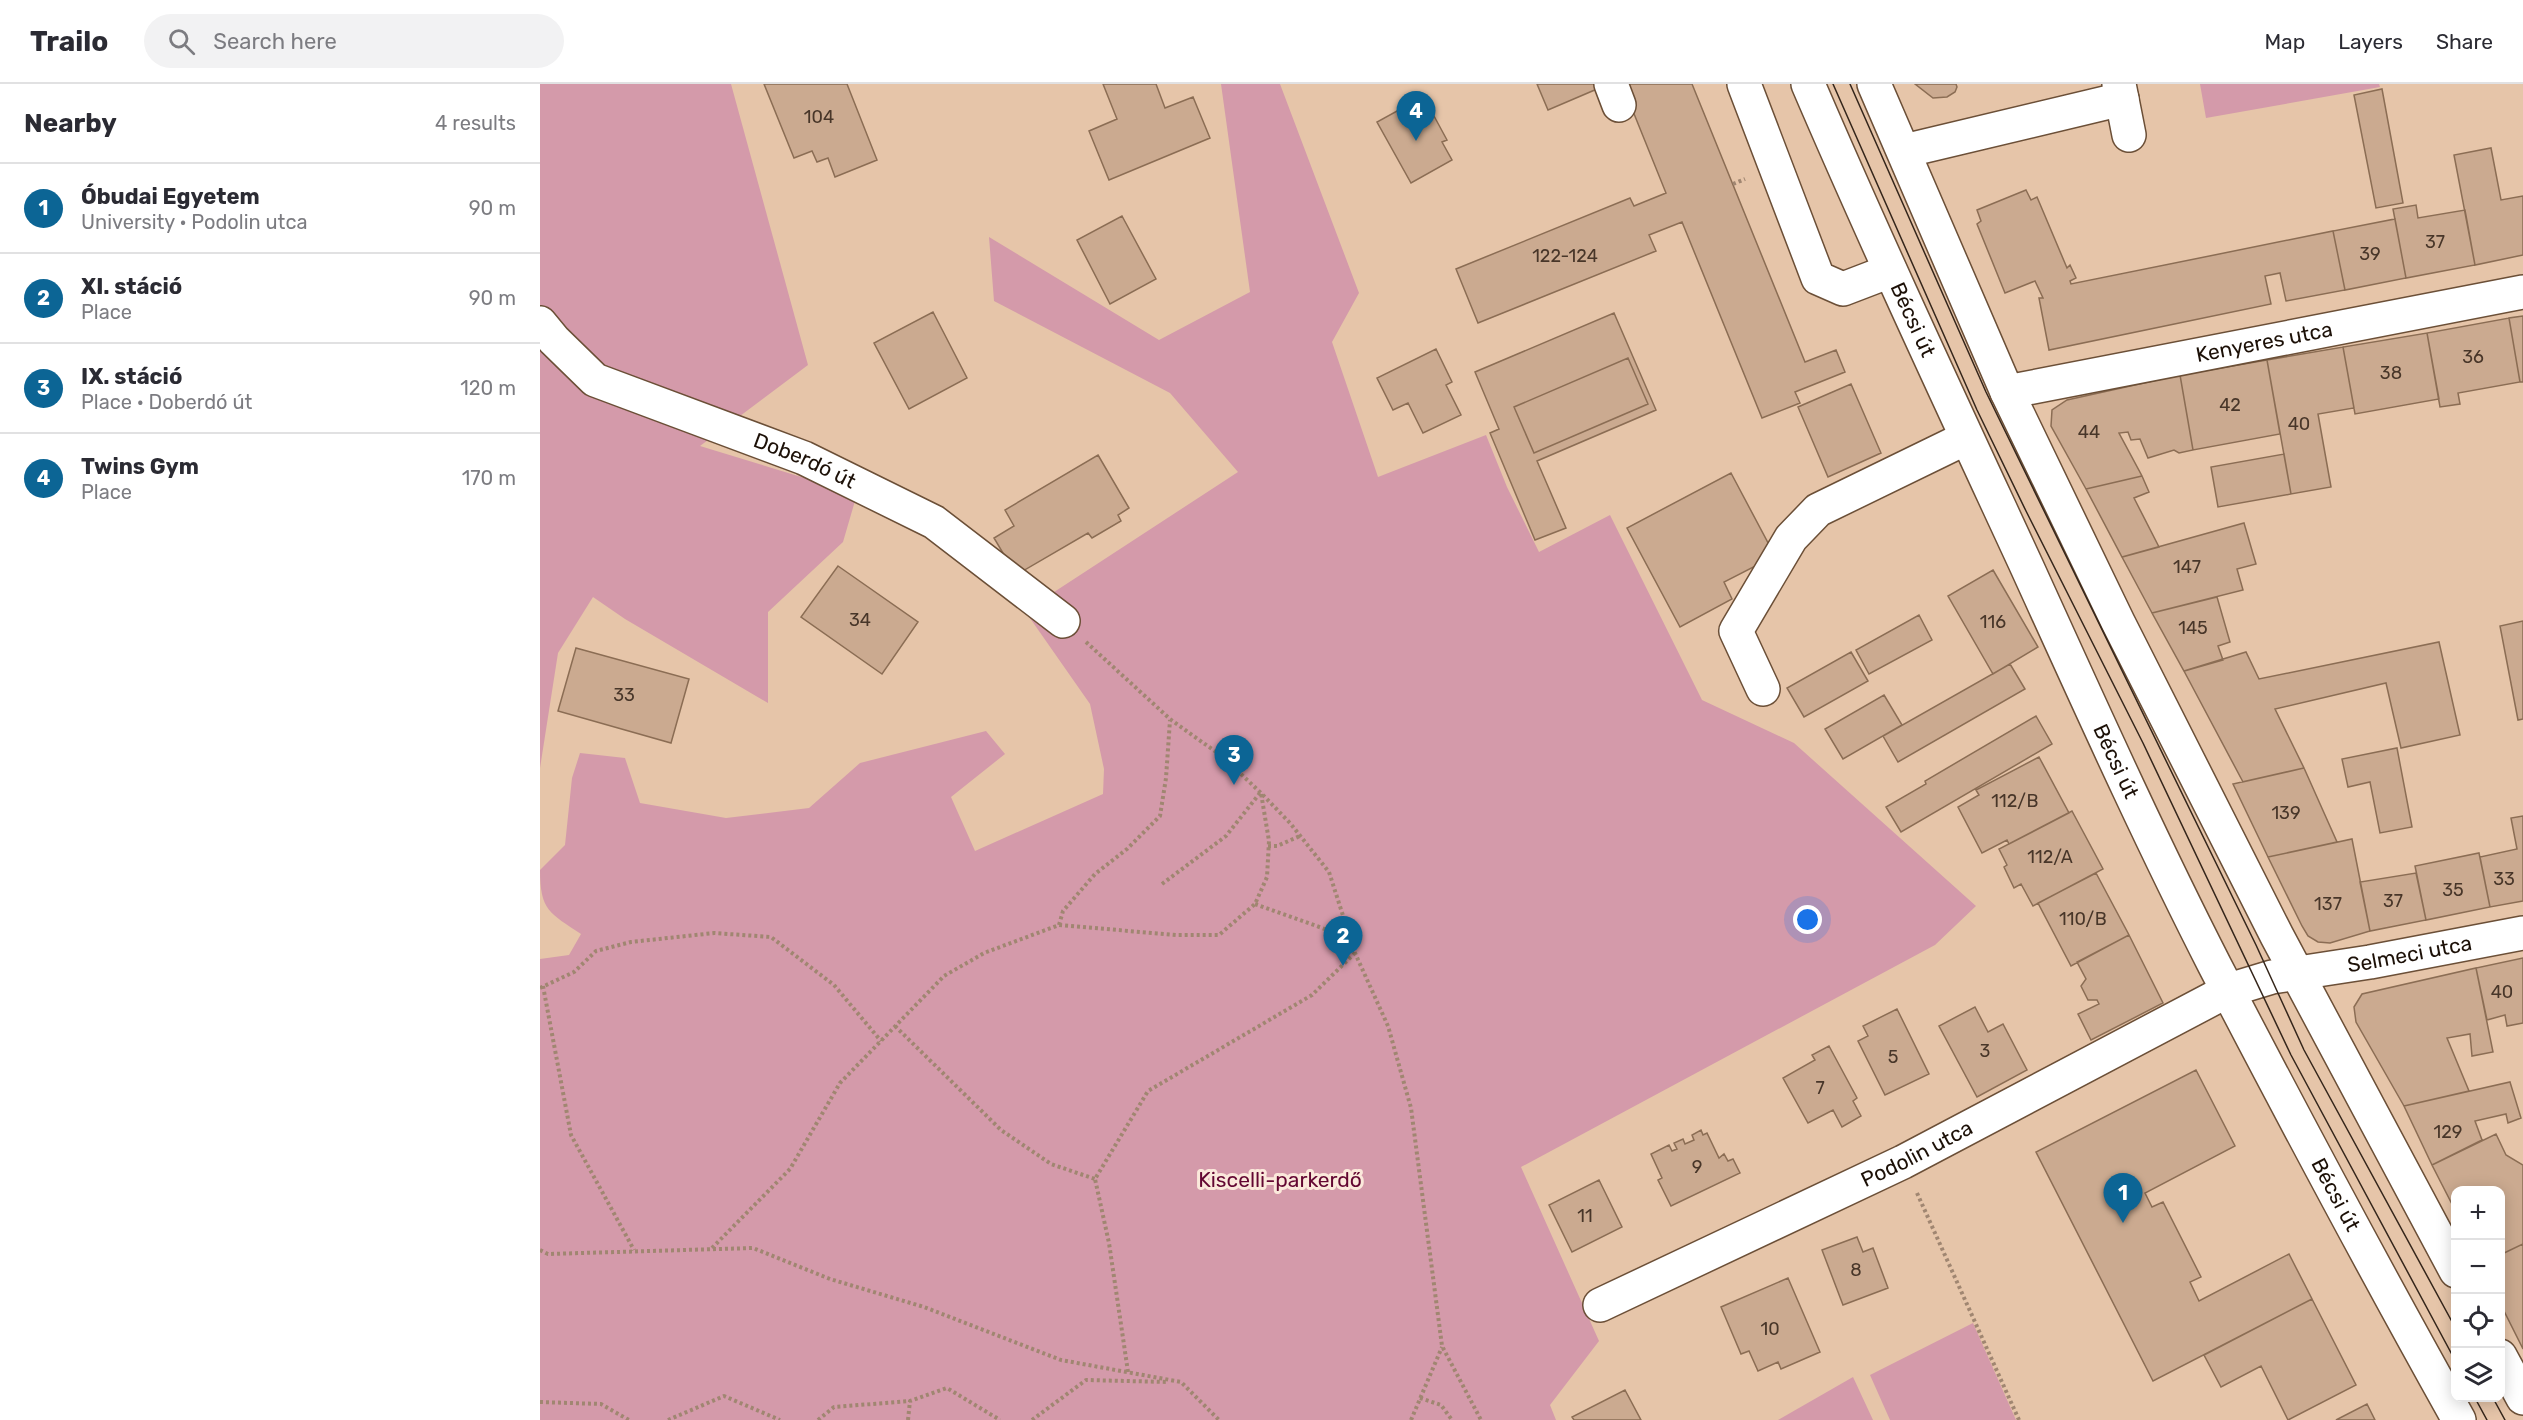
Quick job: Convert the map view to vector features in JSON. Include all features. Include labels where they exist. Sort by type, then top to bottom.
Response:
[{"type":"main road","points":[[1744,84],[1818,278],[1843,289],[1890,271]]},
{"type":"main road","name":"Bécsi út","points":[[1808,84],[1890,271],[2111,751],[2229,990],[2459,1420]]},
{"type":"main road","points":[[1874,84],[2007,392],[2118,622],[2296,973],[2451,1262]]},
{"type":"main road","points":[[1904,151],[2120,92],[2129,135]]},
{"type":"main road","name":"Kenyeres utca","points":[[2007,392],[2523,292]]},
{"type":"main road","name":"Doberdó út","points":[[540,323],[595,380],[804,458],[934,522],[1063,621]]},
{"type":"main road","points":[[1762,689],[1736,631],[1791,538],[1818,510],[1966,438]]},
{"type":"main road","name":"Selmeci utca","points":[[2229,990],[2296,973],[2370,962],[2523,933]]},
{"type":"main road","name":"Podolin utca","points":[[1600,1305],[1904,1162],[2229,990]]},
{"type":"main road","points":[[2505,1365],[2523,1398]]},
{"type":"path","points":[[1063,621],[1170,719],[1223,757],[1261,793],[1329,872],[1355,953],[1388,1026],[1411,1108],[1442,1346],[1481,1420]]},
{"type":"path","points":[[1059,925],[1063,911],[1095,874],[1127,849],[1160,816],[1166,778],[1170,719]]},
{"type":"path","points":[[712,1248],[790,1169],[840,1083],[944,976],[984,953],[1059,925],[1176,935],[1219,934],[1255,904],[1267,877],[1268,846],[1261,793]]},
{"type":"path","points":[[1162,884],[1226,836],[1261,793]]},
{"type":"path","points":[[1268,846],[1277,846],[1300,836]]},
{"type":"path","points":[[1255,904],[1351,938]]},
{"type":"path","points":[[634,1250],[571,1135],[541,987],[574,972],[596,951],[631,942],[714,933],[771,937],[834,985],[881,1041]]},
{"type":"path","points":[[1128,1372],[1108,1243],[1095,1179],[1148,1091],[1312,995],[1355,953]]},
{"type":"path","points":[[895,1026],[1001,1130],[1051,1164],[1095,1179]]},
{"type":"path","points":[[1904,1162],[2019,1420]]},
{"type":"path","points":[[540,1250],[548,1254],[753,1248],[830,1279],[924,1307],[1061,1360],[1181,1382],[1219,1420]]},
{"type":"path","points":[[1412,1419],[1442,1346]]},
{"type":"path","points":[[1032,1420],[1086,1380],[1181,1382]]},
{"type":"path","points":[[818,1420],[834,1407],[910,1401],[947,1388],[1000,1420]]},
{"type":"path","points":[[668,1420],[724,1396],[780,1420]]},
{"type":"path","points":[[1420,1398],[1441,1405],[1452,1420]]},
{"type":"path","points":[[908,1420],[910,1401]]},
{"type":"path","points":[[540,1402],[601,1404],[629,1420]]},
{"type":"green space","points":[[540,84],[731,84],[808,365],[700,446],[857,494],[843,542],[768,612],[768,703],[625,619],[593,597],[558,653],[540,768]]},
{"type":"green space","name":"Kiscelli-parkerdő","points":[[1221,84],[1280,84],[1359,293],[1332,342],[1378,477],[1486,435],[1507,487],[1539,552],[1610,515],[1702,700],[1794,743],[1976,906],[1935,945],[1521,1167],[1599,1341],[1550,1405],[1556,1420],[540,1420],[540,959],[569,955],[581,934],[554,915],[545,903],[540,884],[540,870],[565,845],[572,778],[580,753],[625,758],[640,803],[726,818],[809,808],[860,763],[986,731],[1005,754],[951,797],[975,851],[1103,794],[1104,769],[1090,704],[1025,611],[1238,472],[1170,393],[994,301],[989,237],[1159,340],[1250,292]]},
{"type":"green space","points":[[2200,84],[2379,84],[2380,87],[2206,118]]},
{"type":"green space","points":[[1973,1323],[2016,1420],[1890,1420],[1870,1375]]},
{"type":"green space","points":[[1853,1377],[1873,1420],[1778,1420]]},
{"type":"building","points":[[764,84],[847,84],[877,160],[835,177],[828,158],[817,162],[812,151],[794,158]]},
{"type":"building","points":[[1103,84],[1156,84],[1165,108],[1193,97],[1210,138],[1109,180],[1089,131],[1117,119]]},
{"type":"building","points":[[1537,84],[1603,84],[1604,86],[1548,110]]},
{"type":"building","points":[[1622,84],[1692,84],[1805,362],[1836,350],[1845,372],[1795,392],[1800,403],[1762,418],[1682,222],[1649,235],[1656,251],[1478,323],[1456,269],[1630,198],[1634,206],[1666,193]]},
{"type":"building","points":[[1915,84],[1956,84],[1957,87],[1955,92],[1947,97],[1933,98]]},
{"type":"building","points":[[2382,89],[2403,203],[2376,208],[2354,95]]},
{"type":"building","points":[[1417,100],[1428,120],[1434,116],[1447,140],[1442,142],[1452,160],[1411,183],[1377,122]]},
{"type":"building","points":[[2491,148],[2501,200],[2523,196],[2523,255],[2475,265],[2454,155]]},
{"type":"building","points":[[2026,190],[2031,200],[2037,197],[2067,268],[2070,265],[2076,278],[2070,281],[2071,284],[2333,231],[2345,290],[2286,301],[2280,273],[2265,276],[2271,304],[2049,350],[2039,298],[2043,298],[2035,281],[2005,293],[1977,224],[1981,221],[1977,210]]},
{"type":"building","points":[[2416,205],[2418,218],[2465,210],[2475,265],[2406,278],[2393,209]]},
{"type":"building","points":[[1122,216],[1156,279],[1110,304],[1077,240]]},
{"type":"building","points":[[2395,219],[2406,278],[2345,290],[2333,231]]},
{"type":"building","points":[[933,312],[967,378],[909,409],[874,343]]},
{"type":"building","points":[[1614,313],[1656,410],[1537,461],[1566,528],[1535,540],[1490,433],[1499,429],[1475,372]]},
{"type":"building","points":[[2523,316],[2523,382],[2520,382],[2509,318]]},
{"type":"building","points":[[2509,318],[2520,382],[2458,393],[2460,404],[2440,407],[2427,333]]},
{"type":"building","points":[[2427,333],[2439,399],[2355,414],[2343,347]]},
{"type":"building","points":[[2343,347],[2354,408],[2318,414],[2331,487],[2291,494],[2267,360]]},
{"type":"building","points":[[1436,349],[1452,382],[1446,385],[1461,415],[1423,433],[1408,403],[1393,410],[1377,378]]},
{"type":"building","points":[[1628,358],[1648,404],[1534,453],[1514,407]]},
{"type":"building","points":[[2267,360],[2280,434],[2193,450],[2180,375]]},
{"type":"building","points":[[2180,375],[2193,450],[2179,453],[2174,450],[2148,458],[2140,439],[2131,440],[2128,432],[2119,433],[2142,476],[2086,489],[2051,426],[2052,410],[2067,400]]},
{"type":"building","points":[[1851,384],[1881,453],[1828,477],[1798,407]]},
{"type":"building","points":[[2284,454],[2291,494],[2218,507],[2211,467]]},
{"type":"building","points":[[1098,455],[1129,508],[1118,515],[1121,521],[1092,538],[1088,533],[1016,575],[994,538],[1014,526],[1005,510]]},
{"type":"building","points":[[1731,473],[1775,556],[1724,582],[1732,599],[1680,627],[1627,528]]},
{"type":"building","points":[[2142,476],[2149,492],[2134,498],[2159,547],[2122,557],[2086,489]]},
{"type":"building","points":[[2244,523],[2256,564],[2237,569],[2243,590],[2152,613],[2122,557]]},
{"type":"building","points":[[838,566],[918,622],[882,674],[801,617]]},
{"type":"building","points":[[1993,570],[2038,647],[1993,674],[1948,596]]},
{"type":"building","points":[[2217,597],[2230,642],[2218,646],[2223,660],[2184,671],[2152,613]]},
{"type":"building","points":[[1919,615],[1932,640],[1869,674],[1856,650]]},
{"type":"building","points":[[2523,621],[2523,719],[2518,720],[2500,626]]},
{"type":"building","points":[[2439,642],[2460,735],[2401,748],[2386,683],[2275,709],[2304,768],[2243,782],[2184,671],[2246,652],[2259,679]]},
{"type":"building","points":[[576,648],[689,679],[671,743],[558,711]]},
{"type":"building","points":[[1851,652],[1868,681],[1804,717],[1787,688]]},
{"type":"building","points":[[2010,664],[2025,689],[1898,762],[1883,736]]},
{"type":"building","points":[[1884,695],[1902,725],[1843,759],[1825,729]]},
{"type":"building","points":[[2036,716],[2052,744],[1901,832],[1886,807],[1926,784],[1925,781]]},
{"type":"building","points":[[2397,748],[2412,827],[2380,833],[2370,782],[2348,787],[2342,759]]},
{"type":"building","points":[[2039,757],[2069,813],[2009,844],[2007,840],[1982,853],[1958,807],[1979,795],[1976,790]]},
{"type":"building","points":[[2304,768],[2337,842],[2268,857],[2233,784]]},
{"type":"building","points":[[2072,811],[2103,869],[2033,906],[2021,884],[2014,888],[1999,849]]},
{"type":"building","points":[[2523,816],[2523,901],[2490,907],[2480,857],[2517,849],[2511,818]]},
{"type":"building","points":[[2352,839],[2370,931],[2330,943],[2318,942],[2308,936],[2302,926],[2268,857]]},
{"type":"building","points":[[2479,853],[2490,907],[2426,920],[2415,866]]},
{"type":"building","points":[[2096,873],[2129,935],[2071,966],[2038,903]]},
{"type":"building","points":[[2416,873],[2426,920],[2370,931],[2360,882]]},
{"type":"building","points":[[2129,935],[2163,1003],[2091,1040],[2078,1014],[2099,1004],[2097,1000],[2088,1000],[2081,986],[2086,979],[2077,962]]},
{"type":"building","points":[[2523,958],[2523,1023],[2507,1026],[2505,1015],[2487,1020],[2476,968]]},
{"type":"building","points":[[2476,968],[2493,1052],[2472,1056],[2470,1034],[2447,1038],[2469,1091],[2404,1106],[2356,1022],[2354,1007],[2362,994]]},
{"type":"building","points":[[1975,1007],[1988,1032],[2003,1024],[2027,1070],[1977,1097],[1939,1026]]},
{"type":"building","points":[[1897,1009],[1929,1074],[1885,1095],[1858,1041],[1868,1036],[1863,1026]]},
{"type":"building","points":[[1829,1046],[1857,1098],[1853,1101],[1861,1116],[1842,1127],[1833,1110],[1808,1123],[1783,1078],[1815,1060],[1812,1055]]},
{"type":"building","points":[[2196,1070],[2235,1146],[2145,1193],[2152,1207],[2163,1202],[2201,1277],[2190,1282],[2199,1301],[2289,1254],[2312,1299],[2153,1381],[2036,1152]]},
{"type":"building","points":[[2510,1082],[2521,1118],[2508,1123],[2506,1114],[2475,1121],[2482,1140],[2432,1165],[2404,1106]]},
{"type":"building","points":[[1701,1130],[1703,1135],[1707,1133],[1719,1158],[1724,1154],[1728,1161],[1733,1159],[1740,1173],[1671,1206],[1658,1180],[1662,1178],[1651,1154],[1669,1145],[1672,1151],[1677,1149],[1674,1143],[1683,1139],[1685,1144],[1694,1140],[1692,1135]]},
{"type":"building","points":[[2496,1134],[2506,1155],[2523,1165],[2523,1244],[2505,1253],[2505,1186],[2451,1186],[2451,1202],[2432,1165]]},
{"type":"building","points":[[1599,1180],[1622,1227],[1572,1252],[1549,1205]]},
{"type":"building","points":[[1857,1237],[1863,1252],[1873,1248],[1888,1288],[1843,1305],[1822,1250]]},
{"type":"building","points":[[2523,1244],[2523,1349],[2505,1313],[2505,1253]]},
{"type":"building","points":[[1788,1278],[1820,1352],[1781,1369],[1778,1362],[1758,1371],[1749,1351],[1741,1354],[1721,1307]]},
{"type":"building","points":[[2312,1299],[2356,1385],[2288,1420],[2261,1366],[2221,1387],[2204,1355]]},
{"type":"building","points":[[1625,1390],[1641,1420],[1574,1420],[1572,1417]]},
{"type":"building","points":[[2367,1404],[2375,1420],[2336,1420]]},
{"type":"tram line","points":[[1833,84],[1977,410],[2026,511],[2143,743],[2291,1055],[2451,1353]]},
{"type":"tram line","points":[[1850,84],[1986,392],[2256,945],[2304,1050],[2451,1320]]},
{"type":"tram line","points":[[2477,1402],[2487,1420]]},
{"type":"tram line","points":[[2495,1402],[2505,1420]]},
{"type":"place","name":"Twins Gym","points":[[1416,141]]},
{"type":"place","name":"IX. stáció","points":[[1234,785]]},
{"type":"place","name":"XI. stáció","points":[[1343,966]]},
{"type":"place","name":"Óbudai Egyetem","points":[[2123,1223]]}]
